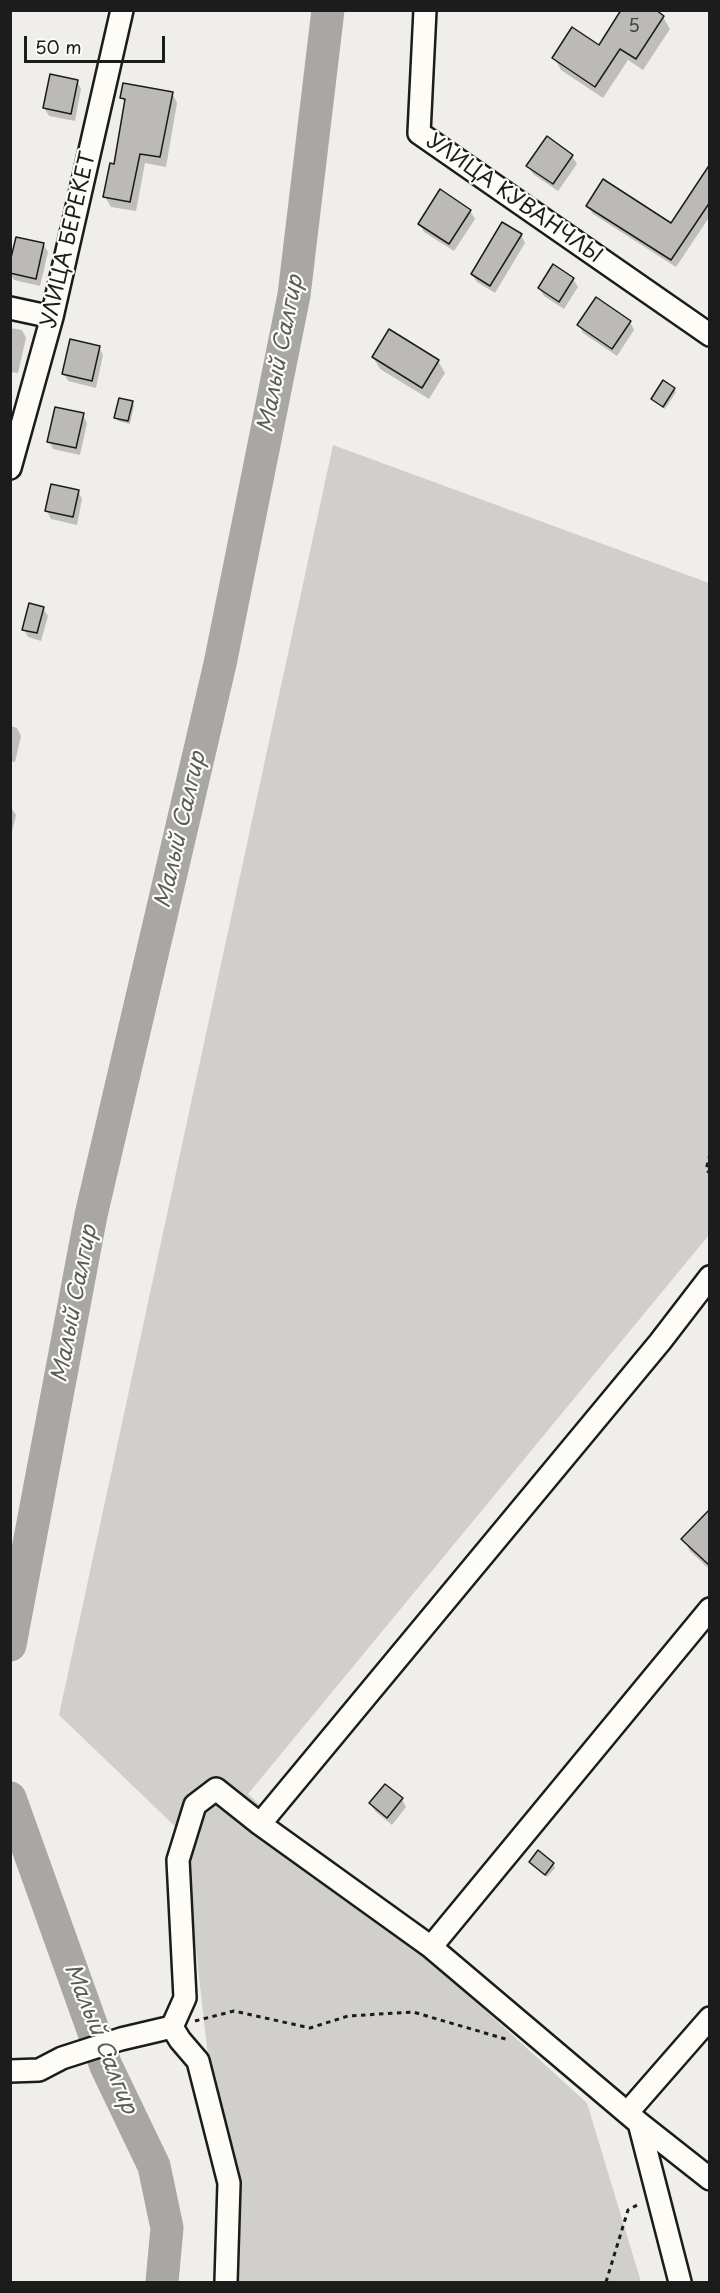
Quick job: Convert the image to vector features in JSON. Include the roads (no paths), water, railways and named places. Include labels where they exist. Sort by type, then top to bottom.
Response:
[{"type":"street","name":"УЛИЦА БЕРЕКЕТ","points":[[10,468],[52,317],[122,10]]},
{"type":"street","name":"УЛИЦА КУВАНЧЛЫ","points":[[425,10],[419,134],[710,335]]},
{"type":"street","points":[[10,308],[52,317]]},
{"type":"street","points":[[260,1824],[660,1342],[710,1277]]},
{"type":"street","points":[[431,1947],[710,1609]]},
{"type":"street","points":[[172,2027],[184,1998],[178,1860],[195,1805],[216,1789],[260,1824],[431,1947],[633,2118],[710,2179]]},
{"type":"street","points":[[633,2118],[710,2018]]},
{"type":"street","points":[[10,2071],[39,2070],[62,2058],[121,2039],[172,2027]]},
{"type":"street","points":[[172,2027],[198,2061],[230,2183],[226,2283]]},
{"type":"street","points":[[633,2118],[657,2192],[680,2283]]},
{"type":"waterway","name":"Малый Салгир","points":[[10,1645],[91,1215],[220,664],[294,295],[328,10]]},
{"type":"waterway","name":"Малый Салгир","points":[[10,1798],[106,2066],[154,2166],[167,2228],[162,2282]]}]
